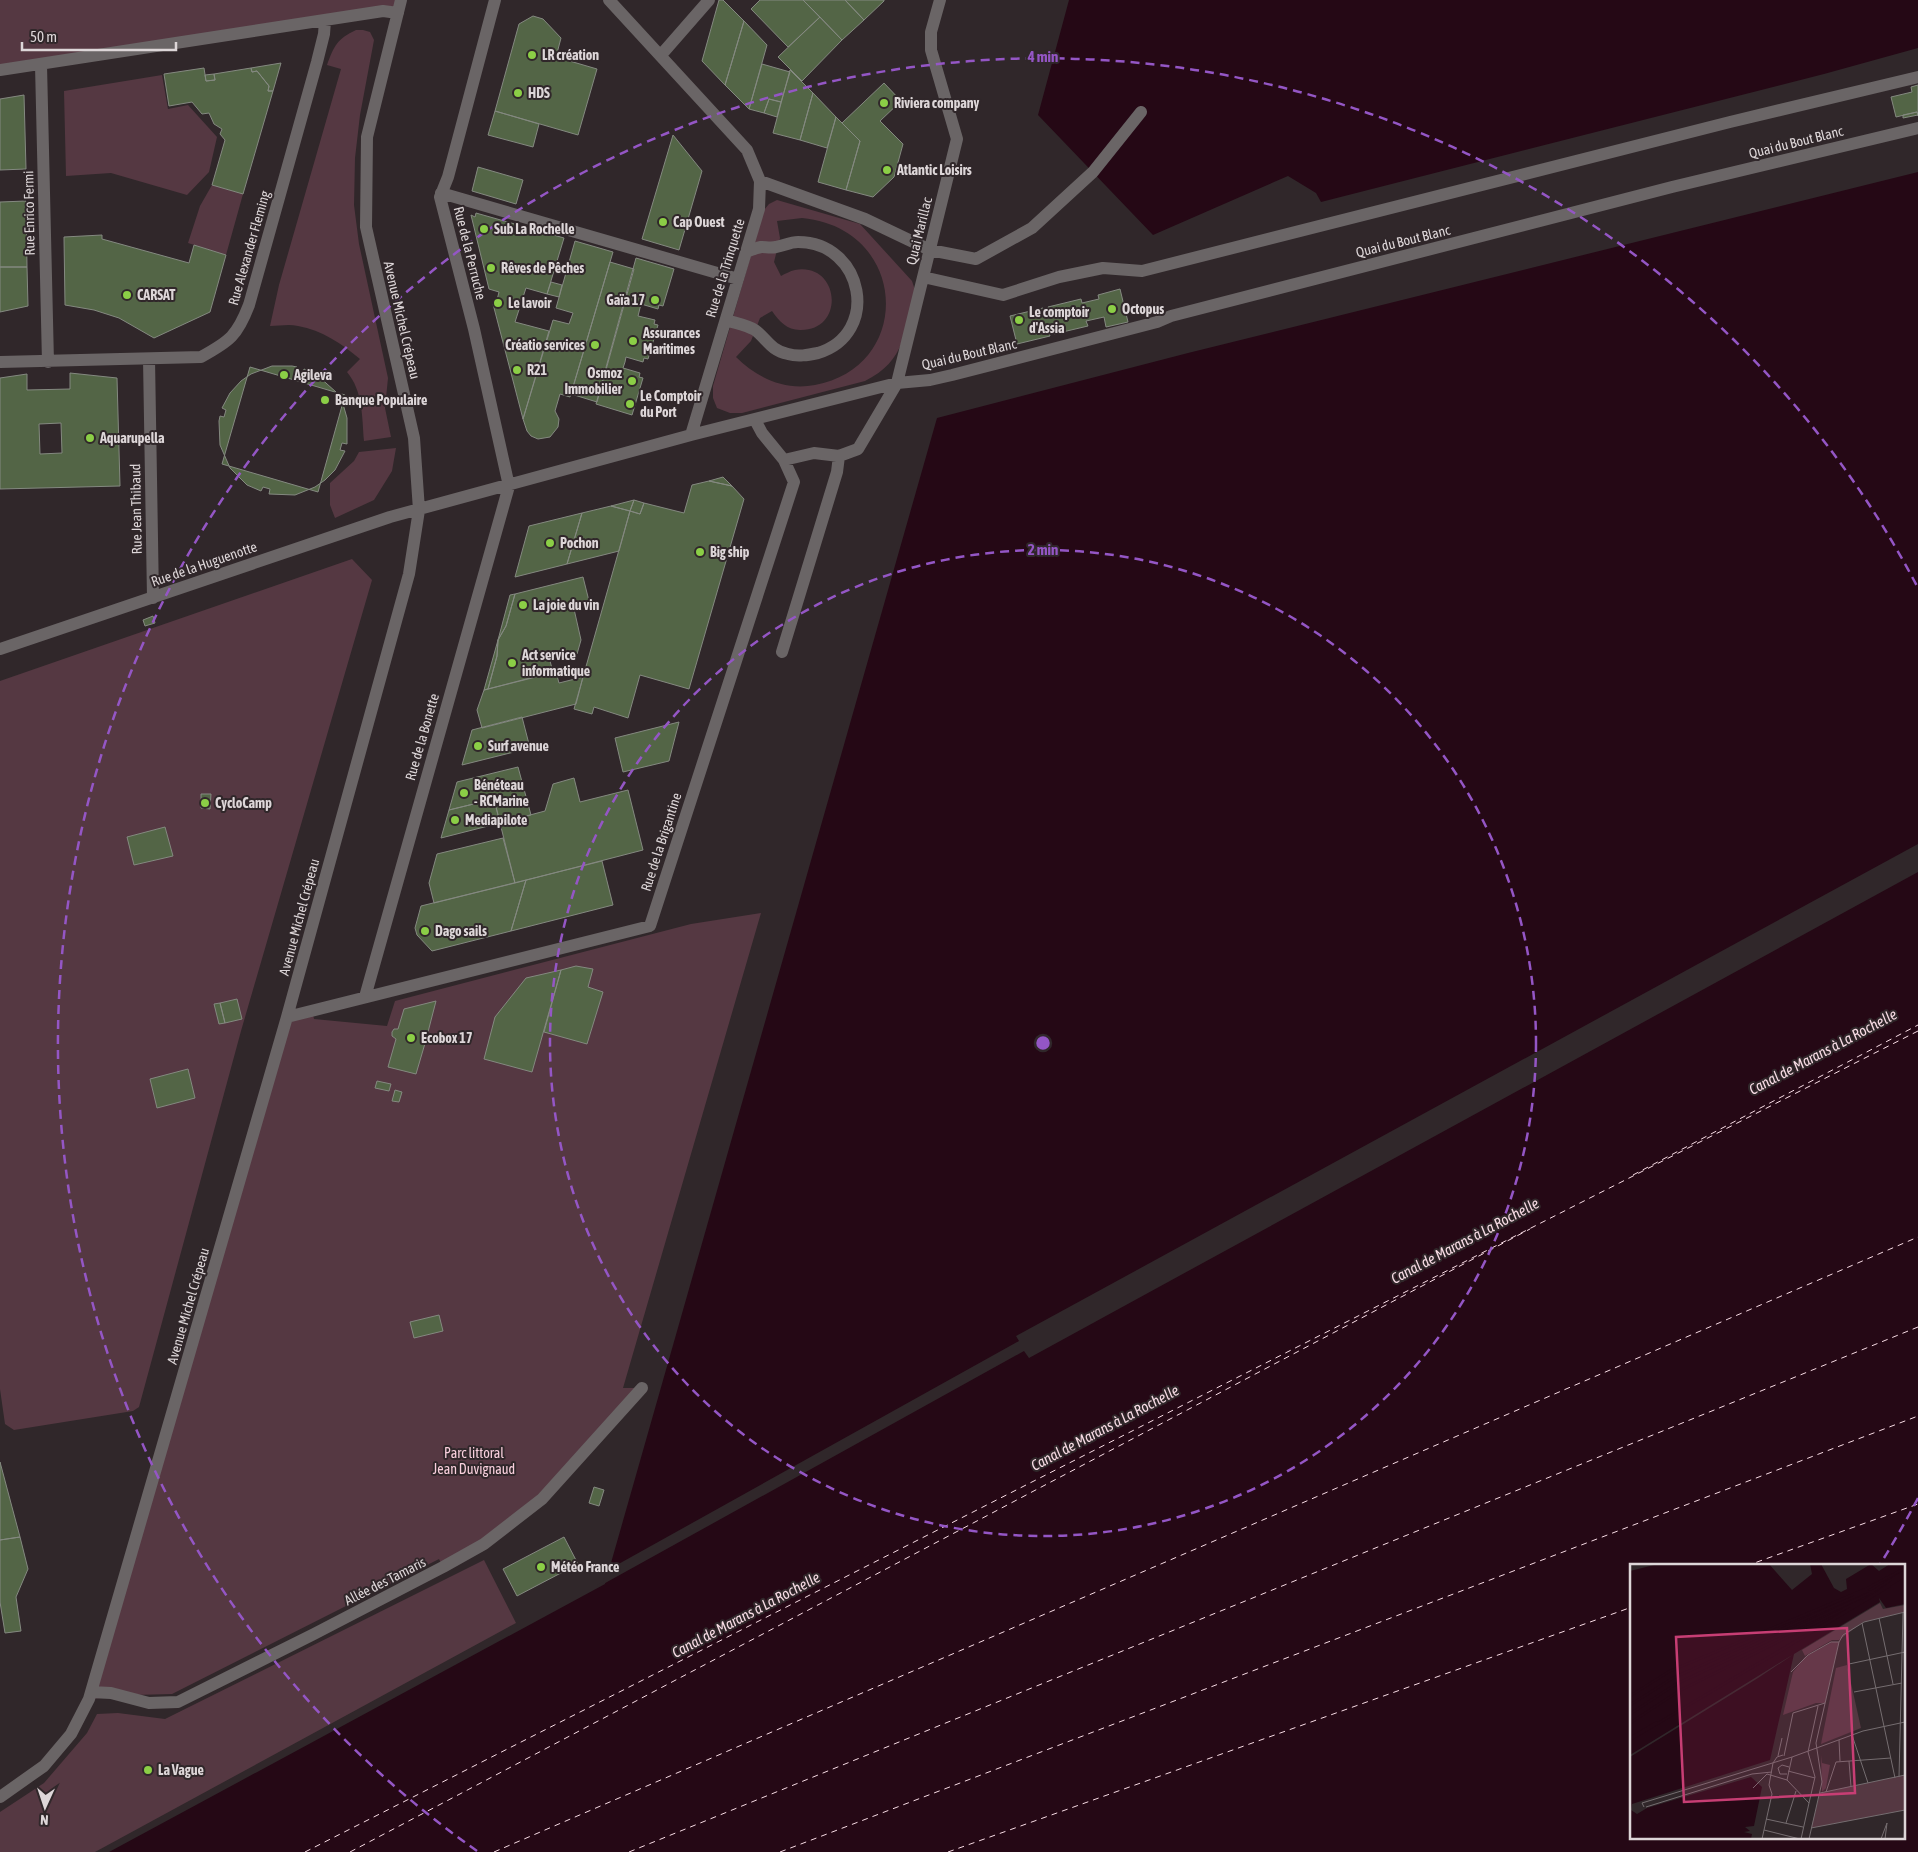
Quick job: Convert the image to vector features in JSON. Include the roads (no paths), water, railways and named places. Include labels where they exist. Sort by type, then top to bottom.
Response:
[{"type":"street","name":"Avenue Michel Crépeau","points":[[0,1797],[44,1766],[71,1734],[89,1699],[287,1017],[409,574],[419,510],[414,438],[366,227],[367,137],[401,0]]},
{"type":"street","name":"Rue de la Perruche","points":[[495,0],[448,177],[440,197],[474,329],[509,486]]},
{"type":"street","name":"Rue de la Trinquette","points":[[609,0],[747,150],[760,181],[759,209],[691,436]]},
{"type":"street","points":[[661,55],[709,0]]},
{"type":"street","name":"Quai Marillac","points":[[839,456],[858,449],[897,384],[957,139],[931,50],[931,32],[940,0]]},
{"type":"street","points":[[0,70],[383,12],[398,13]]},
{"type":"street","name":"Rue Alexander Fleming","points":[[0,362],[201,357],[224,344],[240,327],[249,305],[324,34],[325,21]]},
{"type":"street","name":"Rue Enrico Fermi","points":[[41,65],[48,362]]},
{"type":"street","points":[[923,277],[1003,295],[1059,277],[1104,268],[1142,271],[1730,122],[1918,77]]},
{"type":"street","points":[[760,181],[865,219],[930,250],[976,259],[1032,228],[1093,172],[1141,112]]},
{"type":"street","name":"Quai du Bout Blanc","points":[[691,436],[897,384],[952,375],[1157,322],[1171,316],[1672,187],[1918,128]]},
{"type":"street","points":[[441,193],[738,280]]},
{"type":"street","points":[[726,320],[754,330],[771,347],[788,354],[807,356],[828,350],[844,338],[853,323],[858,302],[856,283],[844,262],[832,251],[814,244],[797,242],[775,247],[760,247],[746,252]]},
{"type":"street","name":"Rue Jean Thibaud","points":[[148,359],[153,598]]},
{"type":"street","name":"Rue de la Brigantine","points":[[287,1017],[650,926],[794,482],[784,460],[762,433],[755,420]]},
{"type":"street","points":[[419,510],[691,436]]},
{"type":"street","points":[[782,652],[837,472],[839,456],[814,453],[784,460]]},
{"type":"street","name":"Rue de la Bonette","points":[[365,997],[509,486]]},
{"type":"street","name":"Rue de la Huguenotte","points":[[0,649],[153,598],[209,577],[390,517],[419,510]]},
{"type":"street","name":"Allée des Tamaris","points":[[91,1692],[111,1693],[149,1702],[178,1702],[443,1567],[484,1544],[542,1500],[642,1388]]},
{"type":"water","points":[[1069,0],[1918,0],[1918,48],[1824,74],[1321,202],[1316,193],[1288,176],[1153,235],[1038,115]]},
{"type":"water","name":"Canal de Marans à La Rochelle","points":[[1918,172],[1918,1852],[109,1852],[605,1584],[937,418],[1188,353]]},
{"type":"place","name":"LR création","points":[[532,55]]},
{"type":"place","name":"HDS","points":[[518,93]]},
{"type":"place","name":"Riviera company","points":[[884,103]]},
{"type":"place","name":"Atlantic Loisirs","points":[[887,170]]},
{"type":"place","name":"Cap Ouest","points":[[663,222]]},
{"type":"place","name":"Sub La Rochelle","points":[[484,229]]},
{"type":"place","name":"Rêves de Pêches","points":[[491,268]]},
{"type":"place","name":"CARSAT","points":[[127,295]]},
{"type":"place","name":"Gaïa 17","points":[[655,300]]},
{"type":"place","name":"Le lavoir","points":[[498,303]]},
{"type":"place","name":"Octopus","points":[[1112,309]]},
{"type":"place","name":"Le comptoir d'Assia","points":[[1019,320]]},
{"type":"place","name":"Assurances Maritimes","points":[[633,341]]},
{"type":"place","name":"Créatio services","points":[[595,345]]},
{"type":"place","name":"R21","points":[[517,370]]},
{"type":"place","name":"Agileva","points":[[284,375]]},
{"type":"place","name":"Osmoz Immobilier","points":[[632,381]]},
{"type":"place","name":"Banque Populaire","points":[[325,400]]},
{"type":"place","name":"Le Comptoir du Port","points":[[630,404]]},
{"type":"place","name":"Aquarupella","points":[[90,438]]},
{"type":"place","name":"Pochon","points":[[550,543]]},
{"type":"place","name":"Big ship","points":[[700,552]]},
{"type":"place","name":"La joie du vin","points":[[523,605]]},
{"type":"place","name":"Act service informatique","points":[[512,663]]},
{"type":"place","name":"Surf avenue","points":[[478,746]]},
{"type":"place","name":"Bénéteau - RCMarine","points":[[464,793]]},
{"type":"place","name":"CycloCamp","points":[[205,803]]},
{"type":"place","name":"Mediapilote","points":[[455,820]]},
{"type":"place","name":"Dago sails","points":[[425,931]]},
{"type":"place","name":"Ecobox 17","points":[[411,1038]]},
{"type":"place","name":"Météo France","points":[[541,1567]]},
{"type":"place","name":"La Vague","points":[[148,1770]]},
{"type":"park label","name":"Parc littoral Jean Duvignaud","points":[[474,1462]]}]
